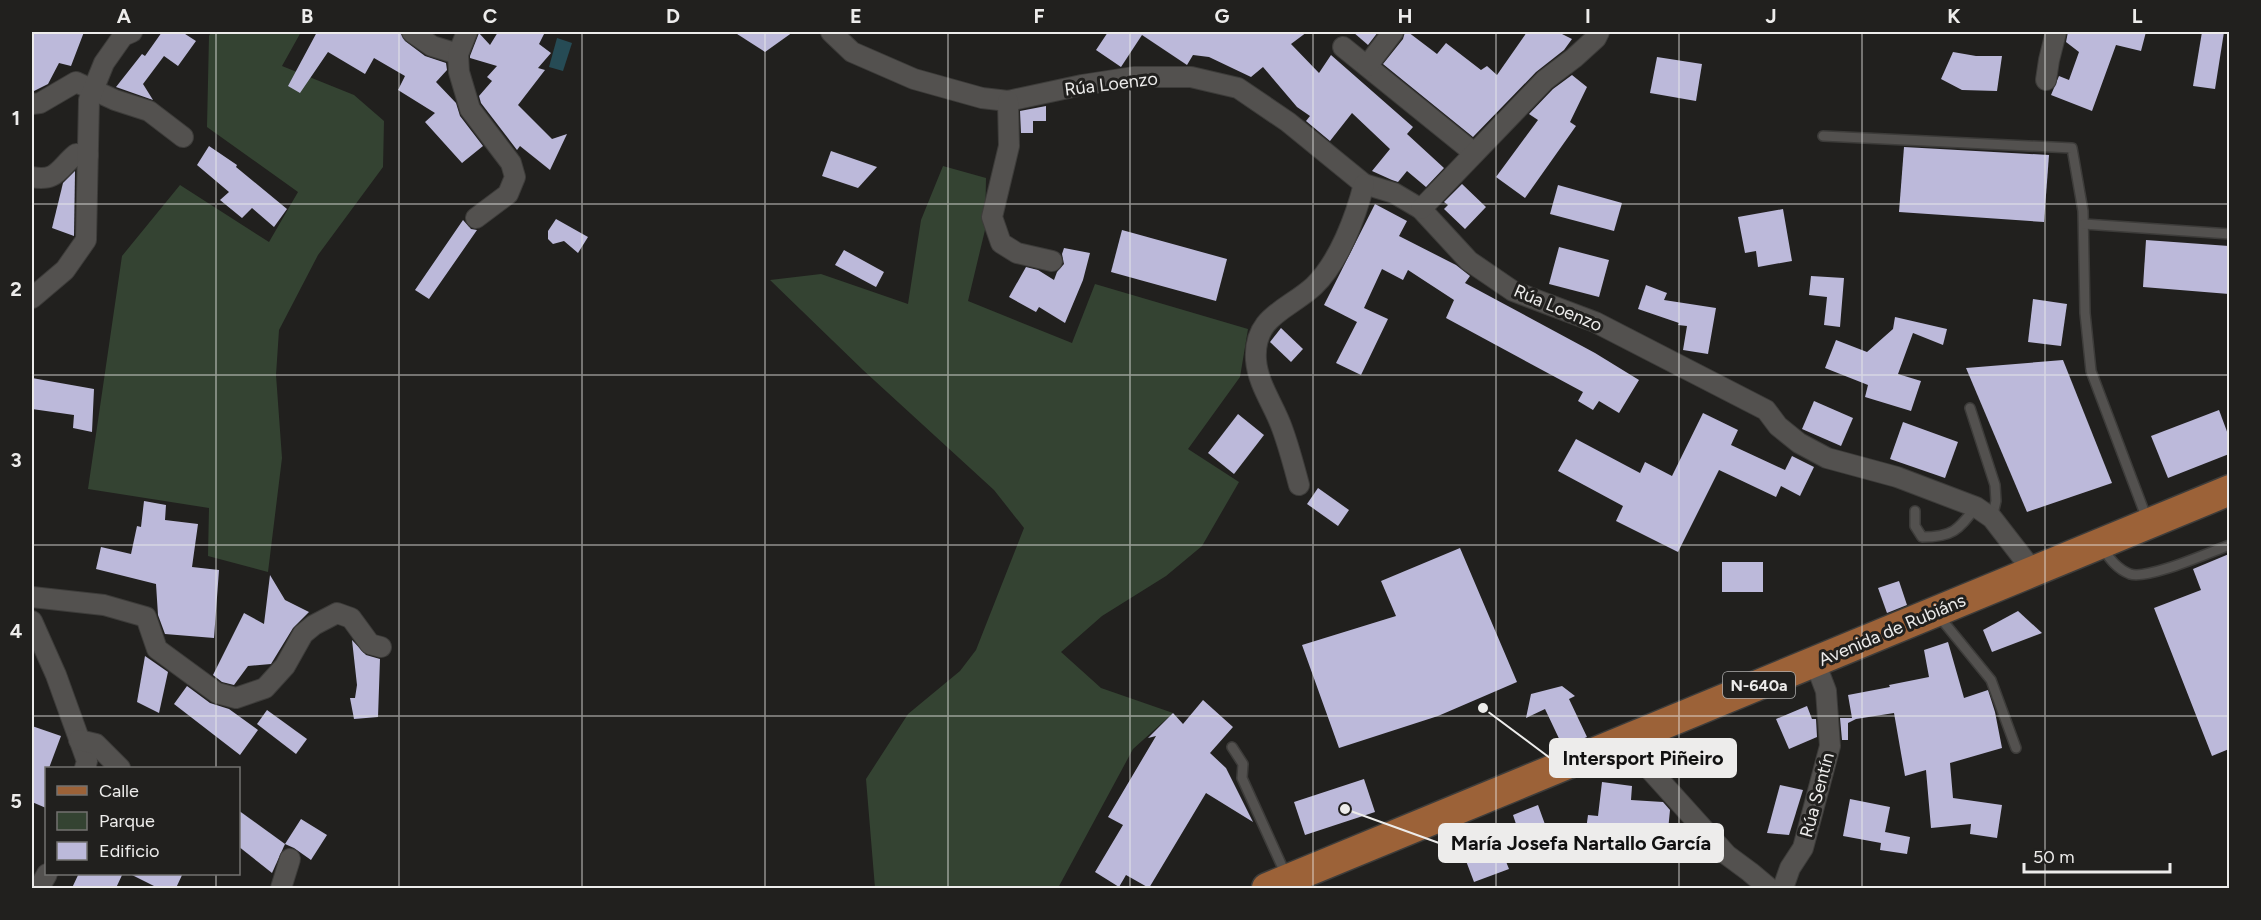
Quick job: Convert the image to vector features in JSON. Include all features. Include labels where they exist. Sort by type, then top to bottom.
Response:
[{"type":"main road","name":"Avenida de Rubiáns","points":[[1282,885],[2229,490]]},
{"type":"street","points":[[32,298],[65,270],[86,240],[89,100],[104,63],[123,36],[132,32]]},
{"type":"street","points":[[412,32],[432,46],[458,54]]},
{"type":"street","points":[[467,32],[458,54],[459,72],[470,108],[511,163],[515,177],[508,194],[476,218]]},
{"type":"street","name":"Rúa Loenzo","points":[[831,32],[852,52],[914,79],[982,98],[1008,101],[1082,85],[1134,77],[1191,76],[1238,88],[1287,122],[1364,184],[1394,193],[1421,209],[1469,261],[1513,291],[1595,322],[1766,410],[1778,426],[1799,443],[1827,458],[1897,477],[1976,507],[1992,518],[2034,572]]},
{"type":"street","points":[[1367,66],[1393,32]]},
{"type":"street","points":[[1421,209],[1545,80],[1574,58],[1596,38],[1599,32]]},
{"type":"street","points":[[2046,80],[2056,32]]},
{"type":"street","points":[[1343,47],[1474,153]]},
{"type":"street","points":[[32,104],[40,103],[76,82],[115,100],[148,111],[183,137]]},
{"type":"street","points":[[1008,101],[1009,146],[992,217],[1001,243],[1017,253],[1052,261]]},
{"type":"street","points":[[32,177],[43,179],[53,177],[76,153],[88,155]]},
{"type":"street","points":[[1299,485],[1282,427],[1260,380],[1256,359],[1259,332],[1284,306],[1314,285],[1336,256],[1358,209],[1364,184]]},
{"type":"street","points":[[32,597],[104,605],[146,618],[157,649],[217,693],[236,698],[264,688],[285,666],[303,634],[314,625],[337,613],[351,618],[370,644],[381,647]]},
{"type":"street","points":[[32,621],[56,675],[87,761],[85,767]]},
{"type":"street","name":"Rúa Sentín","points":[[1783,888],[1790,868],[1803,848],[1830,746],[1826,691],[1815,662]]},
{"type":"street","points":[[79,740],[96,744],[119,767]]},
{"type":"street","points":[[1624,741],[1727,855],[1769,888]]},
{"type":"street","points":[[281,888],[290,859]]},
{"type":"lane","points":[[1823,136],[2072,148],[2084,224],[2085,314],[2091,371],[2149,524]]},
{"type":"lane","points":[[2084,224],[2229,234]]},
{"type":"lane","points":[[1970,408],[1995,485],[1996,501],[1992,518]]},
{"type":"lane","points":[[1915,511],[1915,526],[1922,537],[1938,537],[1959,529],[1976,507]]},
{"type":"lane","points":[[2100,544],[2113,564],[2132,574],[2160,570],[2229,545]]},
{"type":"lane","points":[[1935,612],[1991,680],[2016,748]]},
{"type":"lane","points":[[1232,747],[1243,764],[1242,778],[1282,885]]},
{"type":"green space","points":[[211,32],[301,32],[282,66],[354,95],[384,121],[383,167],[318,255],[279,330],[276,375],[282,458],[268,572],[208,556],[209,508],[88,489],[122,256],[180,185],[269,242],[298,192],[207,127],[209,36]]},
{"type":"green space","points":[[943,166],[986,178],[985,230],[968,301],[1072,343],[1095,284],[1248,329],[1240,377],[1188,449],[1239,482],[1202,546],[1166,576],[1102,616],[1061,652],[1101,688],[1173,713],[1133,749],[1058,888],[875,888],[866,779],[908,714],[960,671],[976,650],[1024,528],[994,490],[863,370],[770,280],[821,274],[908,304],[921,220]]},
{"type":"water","points":[[557,38],[572,43],[563,71],[549,67]]},
{"type":"building","points":[[32,32],[84,32],[71,66],[59,63],[48,84],[32,92]]},
{"type":"building","points":[[162,32],[182,32],[196,41],[178,66],[164,56],[143,84],[153,100],[116,87],[142,54],[145,56]]},
{"type":"building","points":[[317,32],[400,32],[405,41],[425,56],[446,63],[447,70],[436,82],[456,103],[460,116],[483,146],[462,163],[425,122],[435,113],[398,90],[405,76],[374,58],[365,74],[328,52],[300,93],[288,86]]},
{"type":"building","points":[[498,32],[545,32],[539,44],[551,53],[538,68],[545,70],[518,105],[552,139],[567,134],[550,170],[520,146],[517,150],[481,103],[479,96],[492,81],[487,77],[497,66],[470,58],[470,56],[479,33],[490,45]]},
{"type":"building","points":[[734,32],[793,32],[765,52]]},
{"type":"building","points":[[1108,32],[1307,32],[1291,44],[1319,73],[1331,55],[1413,127],[1407,134],[1444,168],[1426,187],[1407,171],[1398,182],[1392,180],[1372,171],[1390,149],[1352,113],[1330,141],[1306,121],[1310,116],[1297,107],[1263,67],[1251,77],[1209,57],[1193,55],[1187,65],[1142,35],[1121,67],[1096,50]]},
{"type":"building","points":[[1353,32],[1378,32],[1368,45]]},
{"type":"building","points":[[1405,32],[1437,54],[1446,43],[1481,70],[1487,66],[1497,75],[1527,32],[1558,32],[1572,39],[1564,50],[1536,72],[1473,137],[1383,64],[1403,39]]},
{"type":"building","points":[[2068,32],[2146,32],[2141,51],[2116,45],[2092,111],[2051,95],[2059,76],[2069,80],[2079,52],[2066,42]]},
{"type":"building","points":[[2202,32],[2224,32],[2215,89],[2193,86]]},
{"type":"building","points":[[1953,52],[1976,56],[2002,56],[1997,91],[1962,90],[1941,79]]},
{"type":"building","points":[[1657,57],[1702,64],[1696,101],[1650,93]]},
{"type":"building","points":[[1572,75],[1587,87],[1570,122],[1576,126],[1525,198],[1496,177],[1538,120],[1529,114],[1553,89]]},
{"type":"building","points":[[1046,106],[1046,121],[1033,121],[1033,133],[1021,133],[1020,111]]},
{"type":"building","points":[[209,146],[237,165],[236,167],[287,209],[274,227],[252,208],[242,218],[220,200],[229,192],[197,165]]},
{"type":"building","points":[[1904,147],[2049,155],[2044,222],[1899,212]]},
{"type":"building","points":[[831,151],[877,167],[858,188],[822,176]]},
{"type":"building","points":[[75,171],[74,236],[52,228],[63,183]]},
{"type":"building","points":[[1462,184],[1486,207],[1465,229],[1444,209],[1448,205],[1444,202]]},
{"type":"building","points":[[1558,185],[1622,203],[1614,231],[1550,214]]},
{"type":"building","points":[[1375,204],[1407,221],[1399,236],[1456,265],[1470,276],[1465,283],[1595,353],[1639,380],[1619,413],[1599,401],[1593,410],[1578,401],[1583,392],[1446,318],[1454,300],[1408,270],[1403,280],[1382,269],[1364,308],[1388,319],[1361,375],[1336,363],[1357,322],[1324,305]]},
{"type":"building","points":[[1783,209],[1792,261],[1758,267],[1756,251],[1745,253],[1738,217]]},
{"type":"building","points":[[556,219],[588,237],[578,253],[564,241],[553,244],[548,239],[548,231]]},
{"type":"building","points":[[463,220],[471,229],[477,230],[429,299],[415,290]]},
{"type":"building","points":[[1122,230],[1227,259],[1216,301],[1111,272]]},
{"type":"building","points":[[2146,240],[2229,246],[2229,294],[2143,287]]},
{"type":"building","points":[[1559,247],[1609,260],[1599,297],[1549,284]]},
{"type":"building","points":[[1064,248],[1090,253],[1083,280],[1065,323],[1039,307],[1036,312],[1009,297],[1026,267],[1038,270],[1054,280],[1064,264],[1062,254]]},
{"type":"building","points":[[844,250],[884,272],[876,287],[835,265]]},
{"type":"building","points":[[1811,276],[1844,278],[1840,327],[1824,325],[1827,297],[1809,295]]},
{"type":"building","points":[[1646,285],[1667,293],[1664,300],[1716,308],[1708,354],[1683,350],[1687,326],[1678,325],[1679,323],[1638,309]]},
{"type":"building","points":[[2033,299],[2067,304],[2061,346],[2028,342]]},
{"type":"building","points":[[1895,317],[1947,329],[1943,345],[1913,333],[1898,374],[1921,381],[1911,411],[1865,397],[1868,385],[1825,368],[1836,340],[1867,352],[1893,329]]},
{"type":"building","points":[[1281,328],[1303,349],[1291,362],[1270,342]]},
{"type":"building","points":[[2063,360],[2112,483],[2027,512],[1966,368]]},
{"type":"building","points":[[32,378],[94,389],[92,432],[73,428],[74,415],[32,409]]},
{"type":"building","points":[[1814,401],[1853,418],[1841,446],[1802,429]]},
{"type":"building","points":[[2219,410],[2229,437],[2229,454],[2168,478],[2151,436]]},
{"type":"building","points":[[1703,413],[1738,430],[1731,445],[1785,470],[1792,456],[1814,467],[1800,496],[1781,486],[1776,497],[1719,470],[1678,552],[1616,521],[1623,506],[1558,471],[1576,439],[1640,473],[1645,462],[1672,476]]},
{"type":"building","points":[[1238,414],[1264,435],[1234,474],[1208,453]]},
{"type":"building","points":[[1903,422],[1958,442],[1945,478],[1890,459]]},
{"type":"building","points":[[1318,488],[1349,510],[1338,526],[1307,504]]},
{"type":"building","points":[[144,501],[166,505],[165,520],[198,524],[192,567],[219,570],[214,638],[165,634],[158,615],[156,584],[96,569],[101,547],[131,554],[137,526],[141,527]]},
{"type":"building","points":[[1460,548],[1517,682],[1438,716],[1339,748],[1302,645],[1396,616],[1381,581]]},
{"type":"building","points":[[2229,554],[2229,749],[2212,756],[2154,608],[2201,590],[2193,569]]},
{"type":"building","points":[[1722,562],[1763,562],[1763,592],[1722,592]]},
{"type":"building","points":[[270,575],[285,600],[309,612],[293,628],[271,664],[248,666],[234,685],[222,682],[213,675],[244,613],[264,624]]},
{"type":"building","points":[[1899,581],[1907,605],[1887,613],[1878,588]]},
{"type":"building","points":[[2018,611],[2042,633],[1992,652],[1983,630]]},
{"type":"building","points":[[352,640],[366,655],[380,659],[378,717],[354,719],[350,698],[355,698],[357,685]]},
{"type":"building","points":[[1948,642],[1964,698],[1988,690],[2002,748],[1950,763],[1953,798],[2002,805],[1997,838],[1970,834],[1971,824],[1931,828],[1926,770],[1905,776],[1894,713],[1856,719],[1848,723],[1848,740],[1842,740],[1840,718],[1852,718],[1848,695],[1929,677],[1924,650]]},
{"type":"building","points":[[145,656],[168,672],[159,713],[137,702]]},
{"type":"building","points":[[187,686],[210,703],[229,709],[258,730],[240,755],[174,704]]},
{"type":"building","points":[[1562,686],[1575,696],[1569,699],[1587,737],[1563,747],[1545,709],[1526,718],[1531,694]]},
{"type":"building","points":[[1203,700],[1233,727],[1210,753],[1226,768],[1253,822],[1206,793],[1149,888],[1126,875],[1119,887],[1095,872],[1123,825],[1108,817],[1156,736],[1148,738],[1173,713],[1183,724]]},
{"type":"building","points":[[1807,706],[1812,719],[1816,719],[1817,737],[1789,749],[1776,719]]},
{"type":"building","points":[[267,710],[307,739],[296,754],[257,724]]},
{"type":"building","points":[[32,726],[61,736],[49,767],[45,767],[45,808],[32,802]]},
{"type":"building","points":[[1364,779],[1375,812],[1305,835],[1294,802]]},
{"type":"building","points":[[1602,782],[1632,786],[1631,800],[1663,802],[1670,810],[1665,861],[1647,860],[1649,839],[1586,830],[1588,815],[1598,816]]},
{"type":"building","points":[[1780,785],[1803,790],[1789,835],[1767,833]]},
{"type":"building","points":[[1850,799],[1890,807],[1885,832],[1910,837],[1907,854],[1880,850],[1881,843],[1843,836]]},
{"type":"building","points":[[1538,805],[1551,841],[1505,859],[1509,869],[1474,882],[1460,845],[1516,824],[1513,815]]},
{"type":"building","points":[[240,811],[285,844],[272,873],[240,848]]},
{"type":"building","points":[[301,819],[327,835],[311,860],[285,844]]},
{"type":"building","points":[[78,875],[122,875],[116,888],[72,888]]},
{"type":"building","points":[[132,875],[182,875],[176,888],[158,888]]},
{"type":"place","name":"Intersport Piñeiro","points":[[1483,708]]},
{"type":"place","name":"María Josefa Nartallo García","points":[[1345,809]]}]
